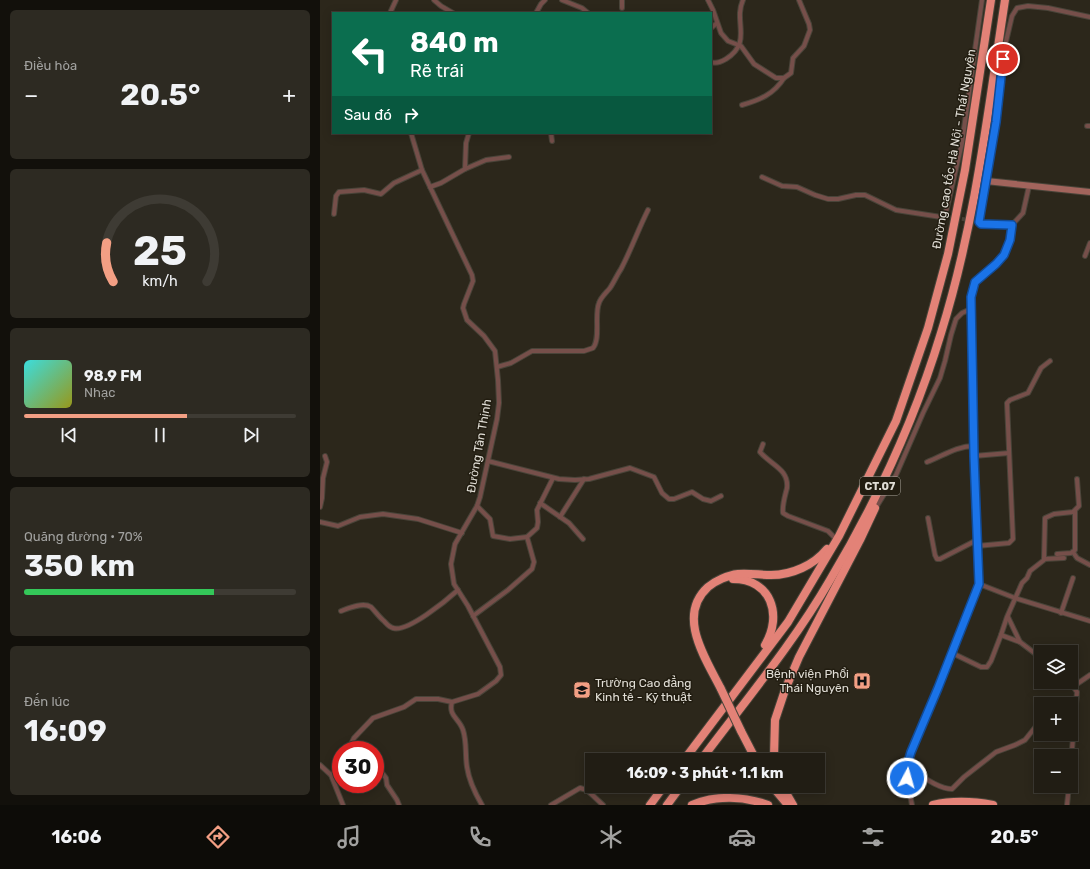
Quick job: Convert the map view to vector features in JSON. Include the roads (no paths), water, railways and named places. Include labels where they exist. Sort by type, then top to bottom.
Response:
[{"type":"highway","name":"Đường cao tốc Hà Nội - Thái Nguyên","points":[[688,753],[788,622],[840,536],[896,421],[928,328],[948,254],[965,170],[991,0]]},
{"type":"highway","name":"CT.07","points":[[706,753],[798,630],[830,581],[853,540],[908,427],[942,333],[961,258],[978,173],[1005,0]]},
{"type":"highway","points":[[776,753],[775,720],[784,690],[799,657],[860,540],[908,427]]},
{"type":"highway","points":[[752,753],[698,640],[693,623],[694,608],[701,594],[711,584],[722,578],[737,574],[773,575],[790,573],[809,564],[822,555],[834,537],[854,500],[868,480]]},
{"type":"highway","points":[[688,753],[712,716],[762,649],[769,637],[773,625],[774,613],[770,601],[764,591],[756,584],[747,581],[722,578]]},
{"type":"highway","points":[[650,805],[659,793]]},
{"type":"highway","points":[[667,805],[676,793]]},
{"type":"highway","points":[[778,793],[788,805]]},
{"type":"highway","points":[[786,793],[793,805]]},
{"type":"highway","points":[[692,805],[700,802],[724,798],[751,800],[768,805]]},
{"type":"highway","points":[[933,805],[958,801],[993,805]]},
{"type":"street","points":[[390,12],[396,0]]},
{"type":"street","points":[[434,0],[440,6],[450,12]]},
{"type":"street","points":[[536,12],[540,4],[545,0]]},
{"type":"street","points":[[562,0],[582,8],[587,12]]},
{"type":"street","points":[[622,0],[622,8]]},
{"type":"street","points":[[708,0],[721,33],[725,38],[740,45],[754,64],[776,78],[784,78]]},
{"type":"street","points":[[712,62],[716,64],[728,58],[740,45],[742,33],[740,9],[743,0]]},
{"type":"street","points":[[742,105],[762,98],[772,92],[778,87],[784,78],[791,73],[793,58],[804,46],[810,30],[799,0]]},
{"type":"street","points":[[945,216],[962,143],[982,0]]},
{"type":"street","points":[[1012,225],[981,224],[977,221],[986,181],[996,122],[1004,50],[1012,16],[1014,11],[1021,7],[1028,6],[1048,8],[1090,17]]},
{"type":"street","points":[[712,27],[717,23]]},
{"type":"street","name":"Đường Tân Thịnh","points":[[410,134],[422,170],[472,275],[473,281],[464,304],[465,314],[471,325],[484,336],[495,351],[497,367],[499,403],[484,484],[477,506],[455,544],[451,564],[454,584],[473,616],[500,668],[501,675],[496,681],[478,694],[452,702]]},
{"type":"street","points":[[465,169],[466,143],[469,134]]},
{"type":"street","points":[[550,134],[552,141]]},
{"type":"street","points":[[430,187],[486,160],[509,157]]},
{"type":"street","points":[[334,214],[336,196],[339,192],[364,190],[381,194],[394,183],[422,170]]},
{"type":"street","points":[[762,177],[782,186],[798,187],[815,195],[828,198],[838,199],[856,195],[865,196],[896,210],[941,218],[945,216],[950,217]]},
{"type":"street","points":[[986,181],[1090,192]]},
{"type":"street","points":[[912,805],[907,778],[907,767],[911,752],[979,584],[976,540],[971,297],[974,283],[1002,258],[1008,247],[1012,225],[1023,213],[1029,186]]},
{"type":"street","points":[[497,367],[511,363],[532,351],[584,351],[593,348],[596,342],[596,321],[599,302],[609,288],[632,248],[648,210]]},
{"type":"street","points":[[1085,256],[1090,243]]},
{"type":"street","points":[[872,513],[896,475],[942,372],[956,319],[962,313],[971,309]]},
{"type":"street","points":[[977,546],[1009,543],[1013,539],[1008,402],[1028,393],[1041,368],[1050,361]]},
{"type":"street","points":[[764,444],[760,452],[766,459],[782,471],[788,480],[783,513],[828,531],[834,537]]},
{"type":"street","points":[[927,462],[956,449],[974,446]]},
{"type":"street","points":[[974,456],[1009,453]]},
{"type":"street","points":[[320,507],[323,478],[327,462],[325,456]]},
{"type":"street","points":[[488,461],[553,478],[584,479],[603,476],[630,468],[654,477],[662,493],[668,499],[674,499],[692,492],[703,499],[711,501],[721,496]]},
{"type":"street","points":[[477,506],[490,519],[494,536],[510,539],[527,537],[537,528],[537,510],[553,478]]},
{"type":"street","points":[[560,517],[584,479]]},
{"type":"street","points":[[1073,552],[1076,547],[1075,511],[1079,505],[1077,479]]},
{"type":"street","points":[[540,503],[569,523],[583,539]]},
{"type":"street","points":[[1044,559],[1045,518],[1052,514],[1075,511]]},
{"type":"street","points":[[320,522],[338,526],[360,517],[383,514],[418,519],[462,533]]},
{"type":"street","points":[[928,518],[937,560],[976,540]]},
{"type":"street","points":[[473,616],[508,590],[532,569],[534,562],[527,537]]},
{"type":"street","points":[[1057,554],[1073,552]]},
{"type":"street","points":[[1073,552],[1077,558],[1090,565]]},
{"type":"street","points":[[952,652],[981,667],[987,667],[991,662],[1002,635],[1007,617],[1015,598],[1029,572],[1044,559],[1064,558]]},
{"type":"street","points":[[1061,612],[1073,578]]},
{"type":"street","points":[[979,584],[1015,598],[1090,621]]},
{"type":"street","points":[[341,611],[354,607],[367,606],[394,629],[400,628],[410,624],[435,609],[458,590]]},
{"type":"street","points":[[1007,617],[1020,642]]},
{"type":"street","points":[[1002,635],[1020,642],[1034,653]]},
{"type":"street","points":[[1078,683],[1090,675]]},
{"type":"street","points":[[1072,749],[1078,692],[1076,689]]},
{"type":"street","points":[[352,741],[373,718],[404,707],[416,699],[438,699],[452,702],[450,708],[453,716],[462,726],[465,734],[467,767],[471,783],[482,805]]},
{"type":"street","points":[[907,767],[936,784],[952,789],[968,773],[996,752],[1022,742],[1034,730]]},
{"type":"street","points":[[320,765],[331,775],[343,805]]},
{"type":"street","points":[[384,775],[387,784],[399,805]]},
{"type":"street","points":[[552,805],[580,788],[587,790],[603,805]]},
{"type":"street","points":[[1067,805],[1068,793]]},
{"type":"tunnel","points":[[950,217],[975,221]]},
{"type":"place","name":"Bệnh viện Phổi Thái Nguyên","points":[[862,681]]},
{"type":"place","name":"Trường Cao đẳng Kinh tế - Kỹ thuật","points":[[582,690]]}]
